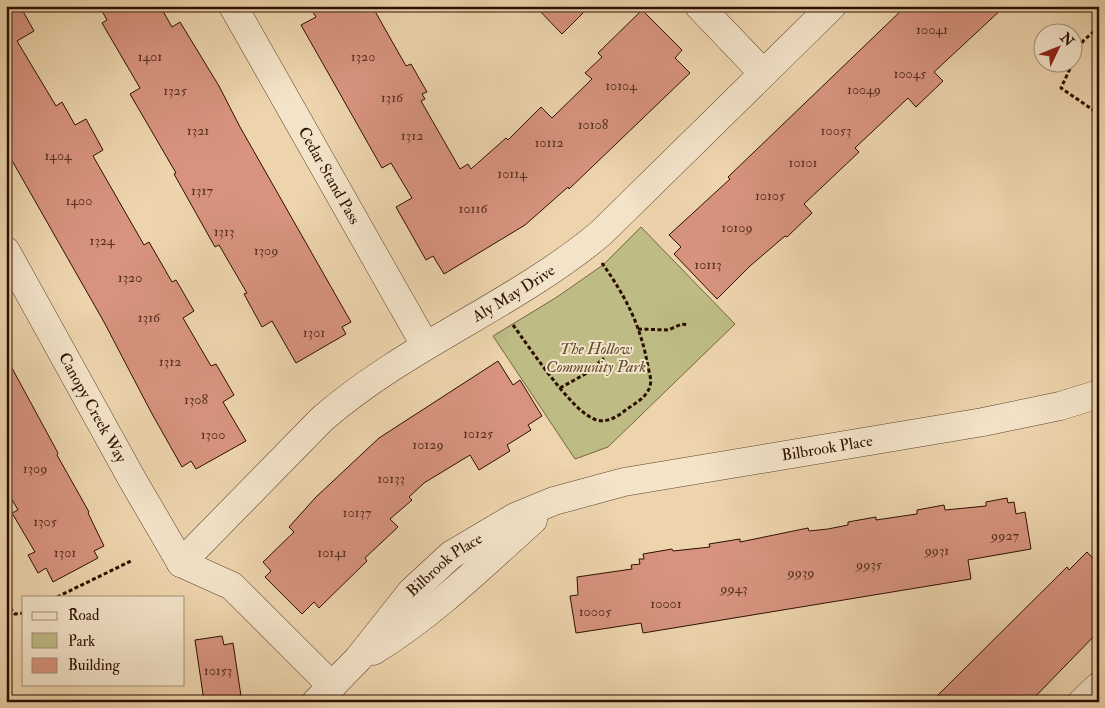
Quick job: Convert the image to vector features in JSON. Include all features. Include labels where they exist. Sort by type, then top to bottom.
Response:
[{"type":"street","name":"Cedar Stand Pass","points":[[232,6],[425,346]]},
{"type":"street","points":[[699,6],[763,73]]},
{"type":"street","name":"Aly May Drive","points":[[181,562],[322,419],[366,383],[585,246],[832,6]]},
{"type":"street","name":"Canopy Creek Way","points":[[6,251],[132,479],[181,562]]},
{"type":"street","name":"Bilbrook Place","points":[[324,694],[358,659],[398,635],[429,611],[554,501],[624,482],[982,422],[1060,406],[1099,394]]},
{"type":"street","points":[[181,562],[232,586],[324,694]]},
{"type":"street","points":[[1082,702],[1099,686]]},
{"type":"path","points":[[1099,27],[1083,41],[1061,88],[1099,114]]},
{"type":"path","points":[[511,322],[560,388],[585,414],[594,419],[604,421],[616,418],[646,395],[651,384],[638,329],[623,293],[602,263]]},
{"type":"path","points":[[638,329],[668,330],[682,324],[687,325]]},
{"type":"path","points":[[560,388],[587,373],[604,358]]},
{"type":"path","points":[[59,596],[131,561]]},
{"type":"path","points":[[6,603],[15,614],[22,612]]},
{"type":"green space","name":"The Hollow Community Park","points":[[641,227],[735,324],[608,447],[575,459],[493,336],[557,297],[603,265]]},
{"type":"building","points":[[6,6],[20,6],[34,31],[17,41],[56,106],[62,102],[75,125],[86,119],[103,150],[93,156],[144,245],[149,242],[172,282],[176,280],[194,311],[183,318],[211,366],[216,364],[234,395],[223,402],[246,441],[196,469],[191,461],[182,467],[104,322],[6,150]]},
{"type":"building","points":[[99,6],[160,6],[172,27],[180,22],[219,86],[240,127],[351,322],[342,327],[346,334],[296,363],[272,321],[262,327],[244,294],[247,293],[219,245],[215,247],[174,174],[176,173],[130,94],[140,88],[102,23],[107,20]]},
{"type":"building","points":[[309,6],[372,6],[406,66],[411,64],[427,92],[422,94],[425,99],[421,101],[460,169],[468,164],[471,169],[506,138],[508,140],[541,107],[552,118],[592,79],[585,73],[602,57],[598,53],[642,10],[682,50],[675,58],[690,73],[569,189],[568,187],[525,225],[444,274],[433,256],[426,260],[396,207],[412,198],[391,163],[382,168],[301,25],[316,17]]},
{"type":"building","points":[[535,6],[590,6],[562,34]]},
{"type":"building","points":[[906,6],[1005,6],[934,72],[943,81],[916,107],[908,98],[855,148],[859,152],[804,204],[812,213],[787,237],[785,236],[750,266],[717,299],[674,254],[681,247],[669,235],[730,179],[728,177]]},
{"type":"building","points":[[6,357],[89,512],[104,546],[94,551],[98,558],[53,582],[46,568],[38,573],[28,555],[35,552],[12,513],[18,510],[6,489]]},
{"type":"building","points":[[498,361],[513,385],[520,380],[542,416],[528,425],[531,430],[507,445],[510,451],[479,470],[470,455],[424,483],[409,497],[412,500],[390,519],[398,527],[365,558],[367,561],[319,608],[314,602],[302,614],[265,577],[271,571],[263,562],[294,532],[289,527],[316,497],[379,438]]},
{"type":"building","points":[[1007,498],[1008,503],[1014,502],[1016,514],[1025,512],[1031,549],[968,560],[971,579],[643,633],[641,623],[576,633],[570,596],[578,595],[577,577],[632,569],[631,565],[640,564],[639,559],[644,559],[643,554],[672,549],[673,551],[710,547],[709,544],[740,539],[740,542],[808,528],[809,531],[828,529],[848,525],[848,522],[876,517],[876,520],[917,514],[917,510],[944,505],[945,510],[986,506],[986,502]]},
{"type":"building","points":[[1087,552],[1099,565],[1099,631],[1030,702],[931,702],[1067,567],[1069,570]]},
{"type":"building","points":[[222,636],[224,645],[233,643],[241,696],[204,701],[195,640]]}]
